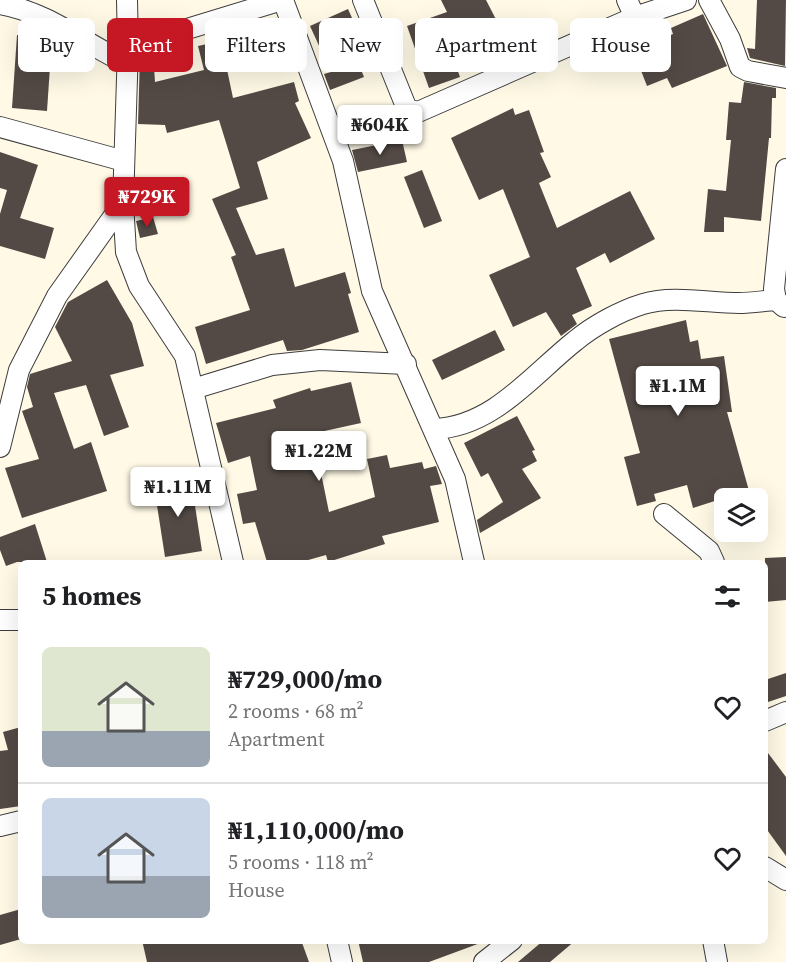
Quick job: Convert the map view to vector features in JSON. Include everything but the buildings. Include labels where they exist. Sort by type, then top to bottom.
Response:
[{"type":"street","points":[[127,0],[127,18]]},
{"type":"street","points":[[193,32],[282,0],[342,161],[372,291],[455,479],[474,560]]},
{"type":"street","points":[[363,0],[407,109],[418,112],[631,9],[686,0]]},
{"type":"street","points":[[709,0],[730,39],[740,67],[748,71],[786,78]]},
{"type":"street","points":[[0,4],[62,25],[97,49],[107,51]]},
{"type":"street","points":[[127,72],[123,203],[126,252],[136,278],[185,356],[233,560]]},
{"type":"street","points":[[0,127],[124,161]]},
{"type":"street","points":[[434,429],[450,429],[486,413],[520,390],[575,340],[643,304],[667,300],[781,305],[774,289],[786,169]]},
{"type":"street","points":[[0,447],[19,370],[57,296],[123,203]]},
{"type":"street","points":[[193,389],[272,365],[332,360],[406,364]]},
{"type":"street","points":[[664,514],[709,552],[713,560]]},
{"type":"street","points":[[0,620],[18,620]]},
{"type":"street","points":[[768,720],[786,712]]},
{"type":"street","points":[[0,826],[18,821]]},
{"type":"street","points":[[768,869],[786,880]]},
{"type":"street","points":[[338,944],[342,962]]},
{"type":"street","points":[[713,944],[717,962]]},
{"type":"street","points":[[484,962],[511,950]]}]
